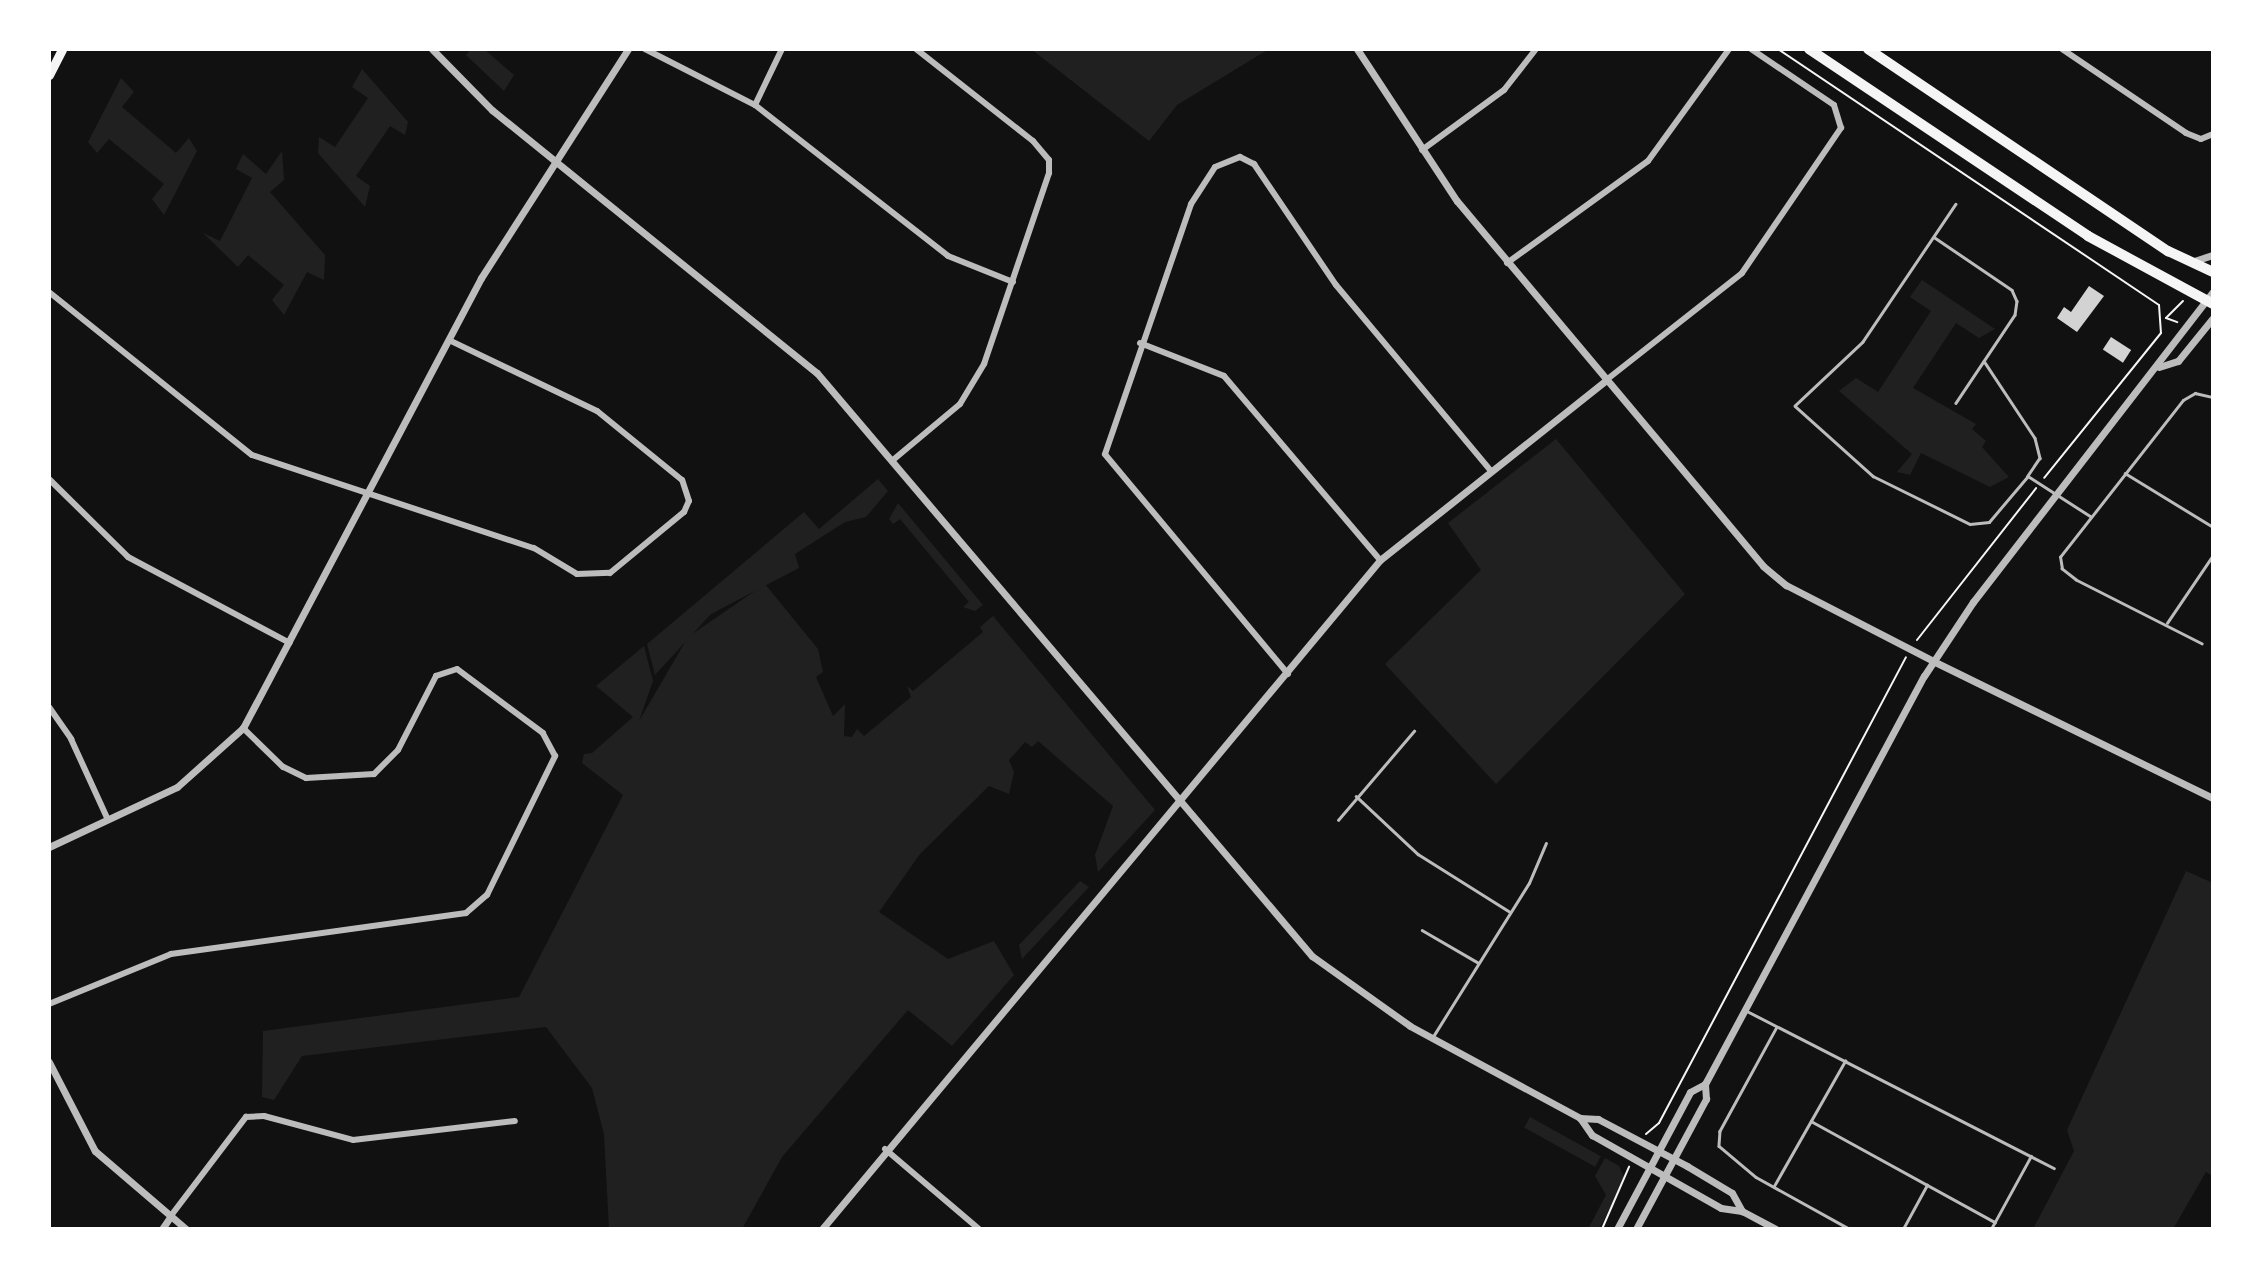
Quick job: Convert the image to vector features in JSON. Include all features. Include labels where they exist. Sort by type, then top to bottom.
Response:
[{"type":"main road","points":[[49,75],[62,49]]},
{"type":"main road","points":[[1809,49],[2088,236],[2209,302]]},
{"type":"main road","points":[[1868,49],[2190,262],[2213,272]]},
{"type":"street","points":[[432,49],[477,98],[790,346],[893,460],[1181,806],[1312,956],[1432,1038],[1580,1118],[1598,1119],[1674,1158],[1732,1193],[1742,1211]]},
{"type":"street","points":[[49,847],[187,780],[243,728],[494,254],[559,162],[628,49]]},
{"type":"street","points":[[645,49],[755,104],[948,256],[1013,282]]},
{"type":"street","points":[[755,104],[782,49]]},
{"type":"street","points":[[893,460],[960,404],[984,364],[1045,192],[1049,160],[916,49]]},
{"type":"street","points":[[1357,49],[1422,150],[1507,263],[1763,566],[1786,585],[1933,661],[2213,798]]},
{"type":"street","points":[[1422,150],[1504,90],[1535,49]]},
{"type":"street","points":[[1507,263],[1648,161],[1729,49]]},
{"type":"street","points":[[822,1229],[885,1149],[1181,806],[1380,561],[1490,470],[1742,273],[1841,128],[1834,105],[1751,49]]},
{"type":"street","points":[[2062,49],[2186,133],[2201,139],[2213,134]]},
{"type":"street","points":[[1288,674],[1105,454],[1140,343],[1199,187],[1215,167],[1240,157],[1254,164],[1336,285],[1490,470]]},
{"type":"street","points":[[2190,262],[2213,255]]},
{"type":"street","points":[[1636,1229],[1706,1099],[1705,1084],[1933,661],[2057,496],[2159,367],[2167,344],[2209,302],[2213,291]]},
{"type":"street","points":[[49,292],[252,455],[365,495],[534,548],[589,577],[610,573],[684,512],[689,501],[682,480],[597,411],[449,340]]},
{"type":"street","points":[[2159,367],[2178,361],[2213,318]]},
{"type":"street","points":[[1140,343],[1224,376],[1380,561]]},
{"type":"street","points":[[49,480],[128,557],[290,643]]},
{"type":"street","points":[[49,1004],[171,954],[466,913],[487,895],[555,756],[542,733],[457,669],[436,677],[398,750],[374,774],[306,778],[284,768],[243,728]]},
{"type":"street","points":[[49,707],[108,820]]},
{"type":"street","points":[[49,1062],[95,1151],[186,1229]]},
{"type":"street","points":[[1618,1229],[1648,1167],[1690,1092],[1705,1084]]},
{"type":"street","points":[[162,1229],[246,1117],[264,1116],[353,1140],[515,1121]]},
{"type":"street","points":[[1580,1118],[1591,1135],[1721,1208],[1742,1211],[1776,1229]]},
{"type":"street","points":[[885,1149],[979,1229]]},
{"type":"lane","points":[[1956,204],[1863,342],[1795,406],[1874,475],[1970,524],[1989,522],[2040,458],[2035,438],[1984,361]]},
{"type":"lane","points":[[1933,237],[2015,295],[2015,316],[1956,403]]},
{"type":"lane","points":[[2202,644],[2062,569],[2061,552],[2183,400],[2195,393],[2213,397]]},
{"type":"lane","points":[[2125,473],[2213,527]]},
{"type":"lane","points":[[2028,476],[2090,516]]},
{"type":"lane","points":[[2167,623],[2213,555]]},
{"type":"lane","points":[[1338,820],[1414,731]]},
{"type":"lane","points":[[1356,796],[1419,854],[1510,912]]},
{"type":"lane","points":[[1432,1038],[1510,912],[1546,843]]},
{"type":"lane","points":[[1422,930],[1477,962]]},
{"type":"lane","points":[[1745,1010],[2054,1168]]},
{"type":"lane","points":[[1777,1026],[1718,1139],[1724,1155],[1850,1229]]},
{"type":"lane","points":[[1774,1186],[1845,1061]]},
{"type":"lane","points":[[1811,1121],[1995,1222]]},
{"type":"lane","points":[[1991,1229],[2031,1156]]},
{"type":"lane","points":[[1903,1229],[1927,1185]]},
{"type":"lane","points":[[1686,1229],[1710,1229]]},
{"type":"path","points":[[1777,49],[2149,298],[2164,318],[2174,320]]},
{"type":"path","points":[[2046,477],[2161,333],[2164,318],[2174,311]]},
{"type":"path","points":[[1919,636],[2034,491]]},
{"type":"path","points":[[1647,1130],[1659,1123],[1903,661]]},
{"type":"path","points":[[1602,1229],[1626,1172]]},
{"type":"shaded area","points":[[471,49],[484,49],[514,75],[504,91],[466,55]]},
{"type":"shaded area","points":[[1031,49],[1269,49],[1177,105],[1149,141]]},
{"type":"shaded area","points":[[362,69],[408,122],[405,135],[390,126],[356,176],[370,186],[365,207],[318,153],[319,137],[335,147],[368,98],[352,87]]},
{"type":"shaded area","points":[[121,78],[134,92],[122,107],[176,153],[189,138],[197,151],[164,215],[152,199],[164,184],[109,139],[97,153],[88,142]]},
{"type":"shaded area","points":[[282,151],[284,180],[270,192],[325,255],[324,280],[307,272],[284,315],[272,300],[284,285],[248,255],[238,267],[203,233],[220,241],[252,178],[236,169],[243,154],[266,174]]},
{"type":"shaded area","points":[[1922,280],[1995,329],[1979,338],[1956,323],[1913,388],[1976,424],[1972,429],[1986,441],[1982,447],[2009,477],[1990,487],[1921,453],[1910,475],[1897,472],[1912,454],[1839,391],[1856,378],[1878,392],[1931,311],[1910,297]]},
{"type":"shaded area","points":[[1556,439],[1685,594],[1496,784],[1385,664],[1481,570],[1448,523]]},
{"type":"shaded area","points":[[878,479],[888,491],[866,517],[845,522],[795,554],[799,568],[711,614],[655,675],[647,644],[804,512],[819,529]]},
{"type":"shaded area","points":[[898,503],[983,605],[975,611],[963,607],[969,602],[900,519],[893,524],[889,519]]},
{"type":"shaded area","points":[[765,584],[818,649],[823,672],[816,677],[833,716],[845,704],[844,736],[852,737],[857,729],[864,736],[911,697],[907,686],[913,691],[983,632],[980,627],[993,616],[1155,810],[1098,872],[1095,855],[1113,806],[1038,741],[1032,747],[1025,742],[1009,760],[1014,772],[1009,794],[989,786],[920,854],[879,912],[948,959],[994,941],[1014,975],[952,1046],[908,1010],[782,1157],[742,1229],[609,1229],[604,1134],[592,1088],[546,1027],[302,1056],[274,1100],[262,1097],[263,1031],[519,997],[623,795],[582,763],[584,754],[592,753],[633,717],[596,686],[644,646],[653,681],[639,721],[688,637]]},
{"type":"shaded area","points":[[2186,871],[2213,883],[2213,1176],[2206,1172],[2173,1229],[2033,1229],[2074,1151],[2067,1130]]},
{"type":"shaded area","points":[[1080,881],[1089,887],[1022,959],[1019,945]]},
{"type":"shaded area","points":[[1530,1117],[1601,1156],[1595,1167],[1524,1127]]},
{"type":"shaded area","points":[[1605,1158],[1619,1166],[1625,1179],[1599,1229],[1588,1229],[1606,1195],[1595,1176]]},
{"type":"building","points":[[2089,286],[2104,296],[2077,332],[2057,318],[2064,307],[2071,312]]},
{"type":"building","points":[[2111,337],[2131,350],[2123,363],[2103,350]]}]
